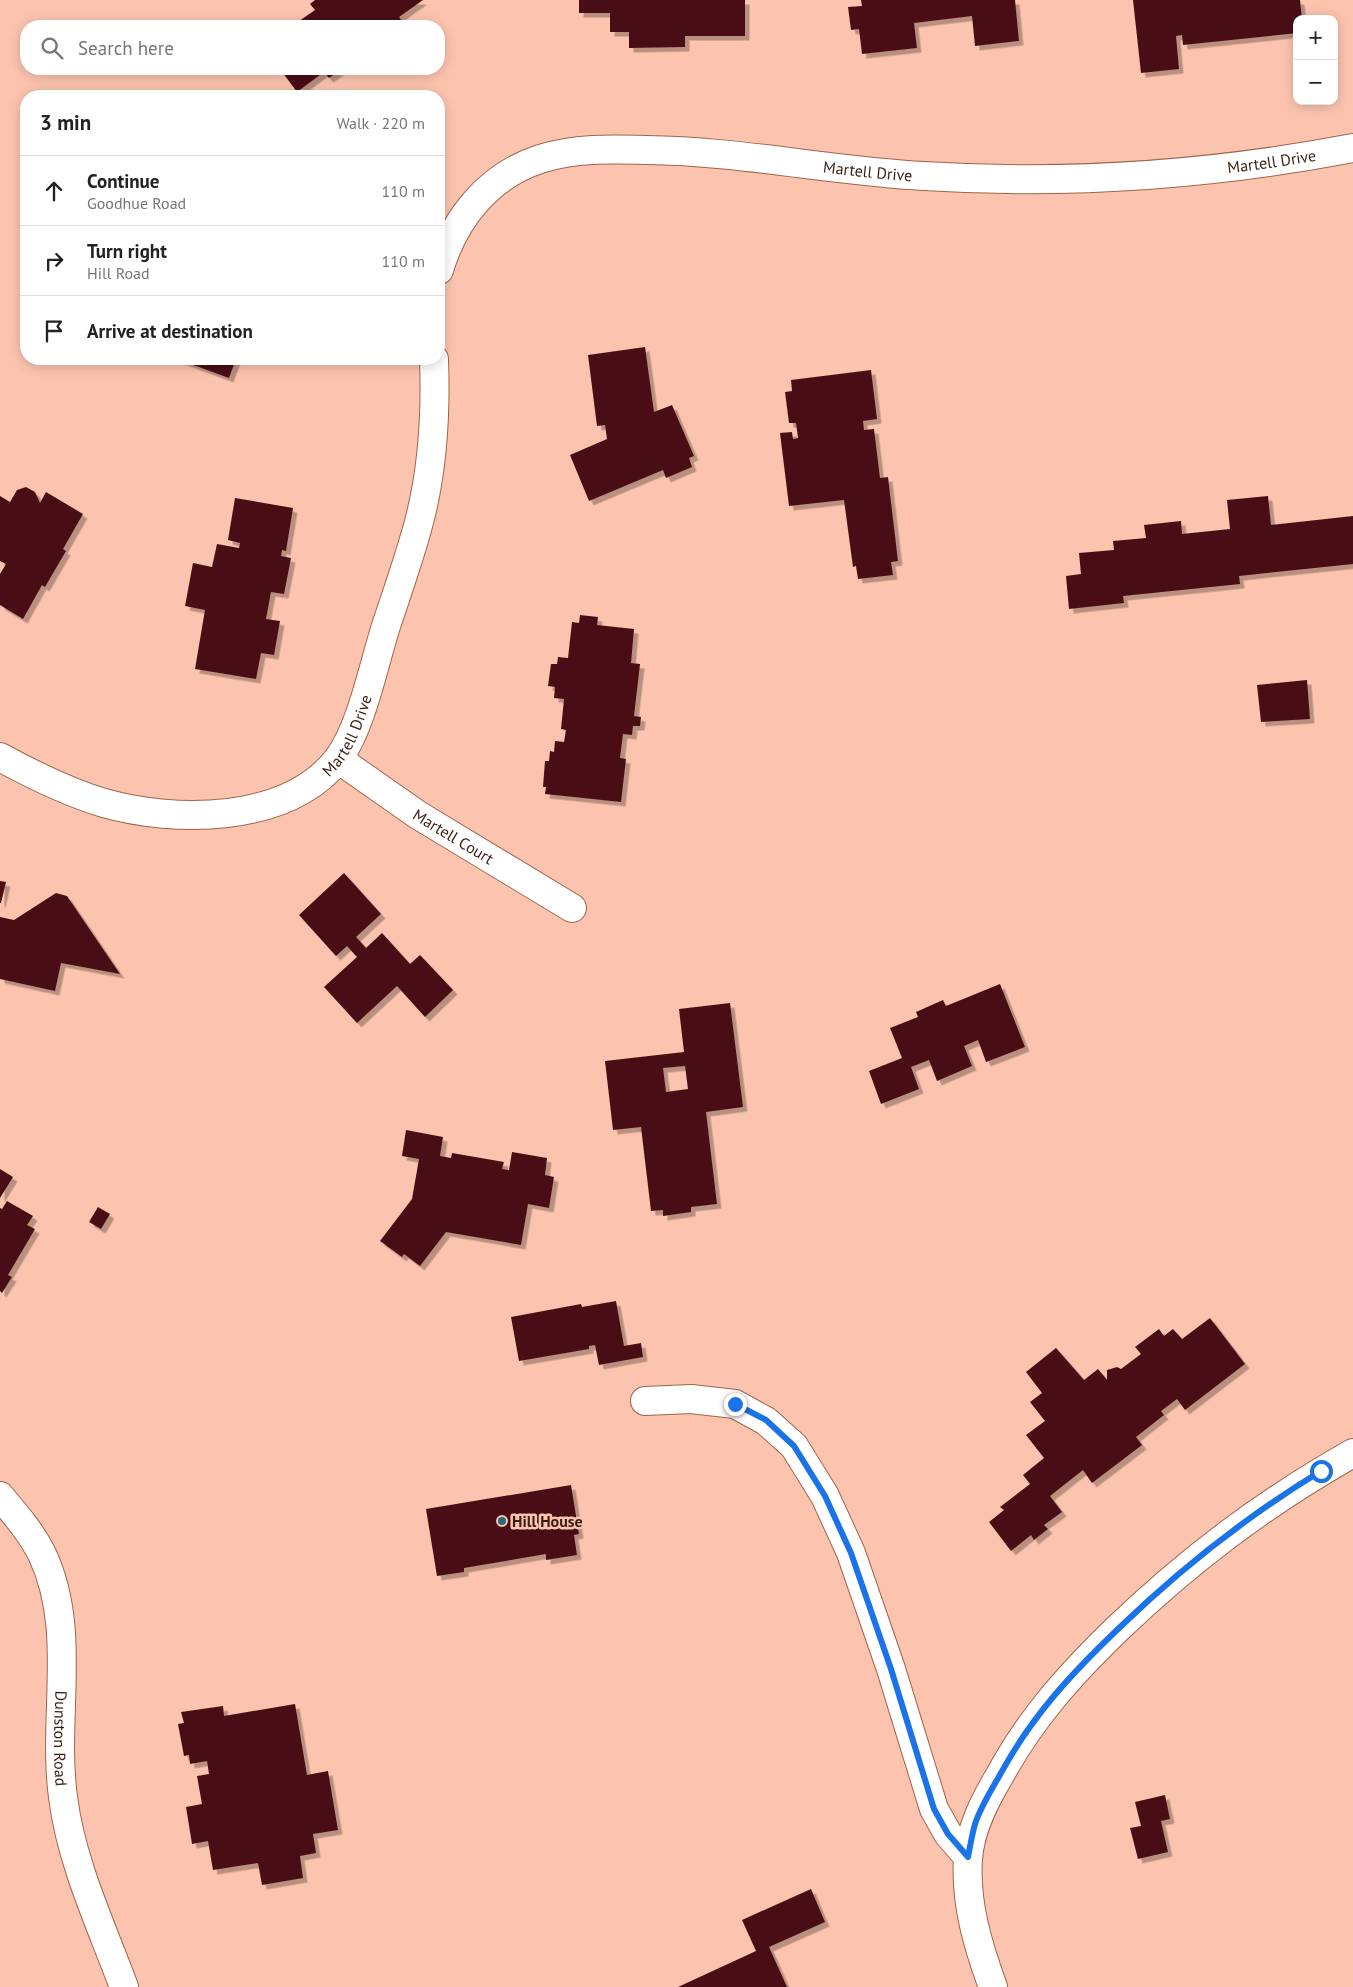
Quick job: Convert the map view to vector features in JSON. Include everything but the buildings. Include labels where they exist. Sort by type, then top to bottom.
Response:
[{"type":"street","name":"Martell Drive","points":[[445,249],[458,224],[491,186],[512,170],[540,159],[570,152],[610,149],[741,155],[880,173],[992,181],[1076,180],[1165,174],[1256,164],[1353,148]]},
{"type":"street","name":"Martell Drive","points":[[0,757],[34,775],[75,793],[137,811],[176,814],[216,814],[252,809],[288,798],[314,782],[338,759],[359,714],[420,521],[433,433],[434,365]]},
{"type":"street","name":"Martell Court","points":[[338,759],[418,815],[572,908]]},
{"type":"street","points":[[645,1401],[691,1399],[735,1404],[766,1420],[794,1446],[825,1496],[851,1553],[891,1669],[934,1809],[948,1834],[968,1857]]},
{"type":"street","points":[[993,1987],[972,1921],[968,1889],[968,1857],[976,1822],[1015,1747],[1048,1700],[1077,1668],[1146,1601],[1240,1524],[1276,1498],[1353,1453]]},
{"type":"street","name":"Dunston Road","points":[[0,1496],[25,1526],[41,1553],[58,1602],[61,1638],[59,1758],[62,1797],[82,1874],[124,1987]]},
{"type":"place","name":"Hill House","points":[[502,1521]]},
{"type":"route","points":[[735,1404],[766,1420],[794,1446],[825,1496],[851,1553],[891,1669],[934,1809],[948,1834],[968,1857],[976,1822],[993,1786],[1015,1747],[1048,1700],[1077,1668],[1146,1601],[1194,1560],[1276,1498],[1321,1471]]}]
